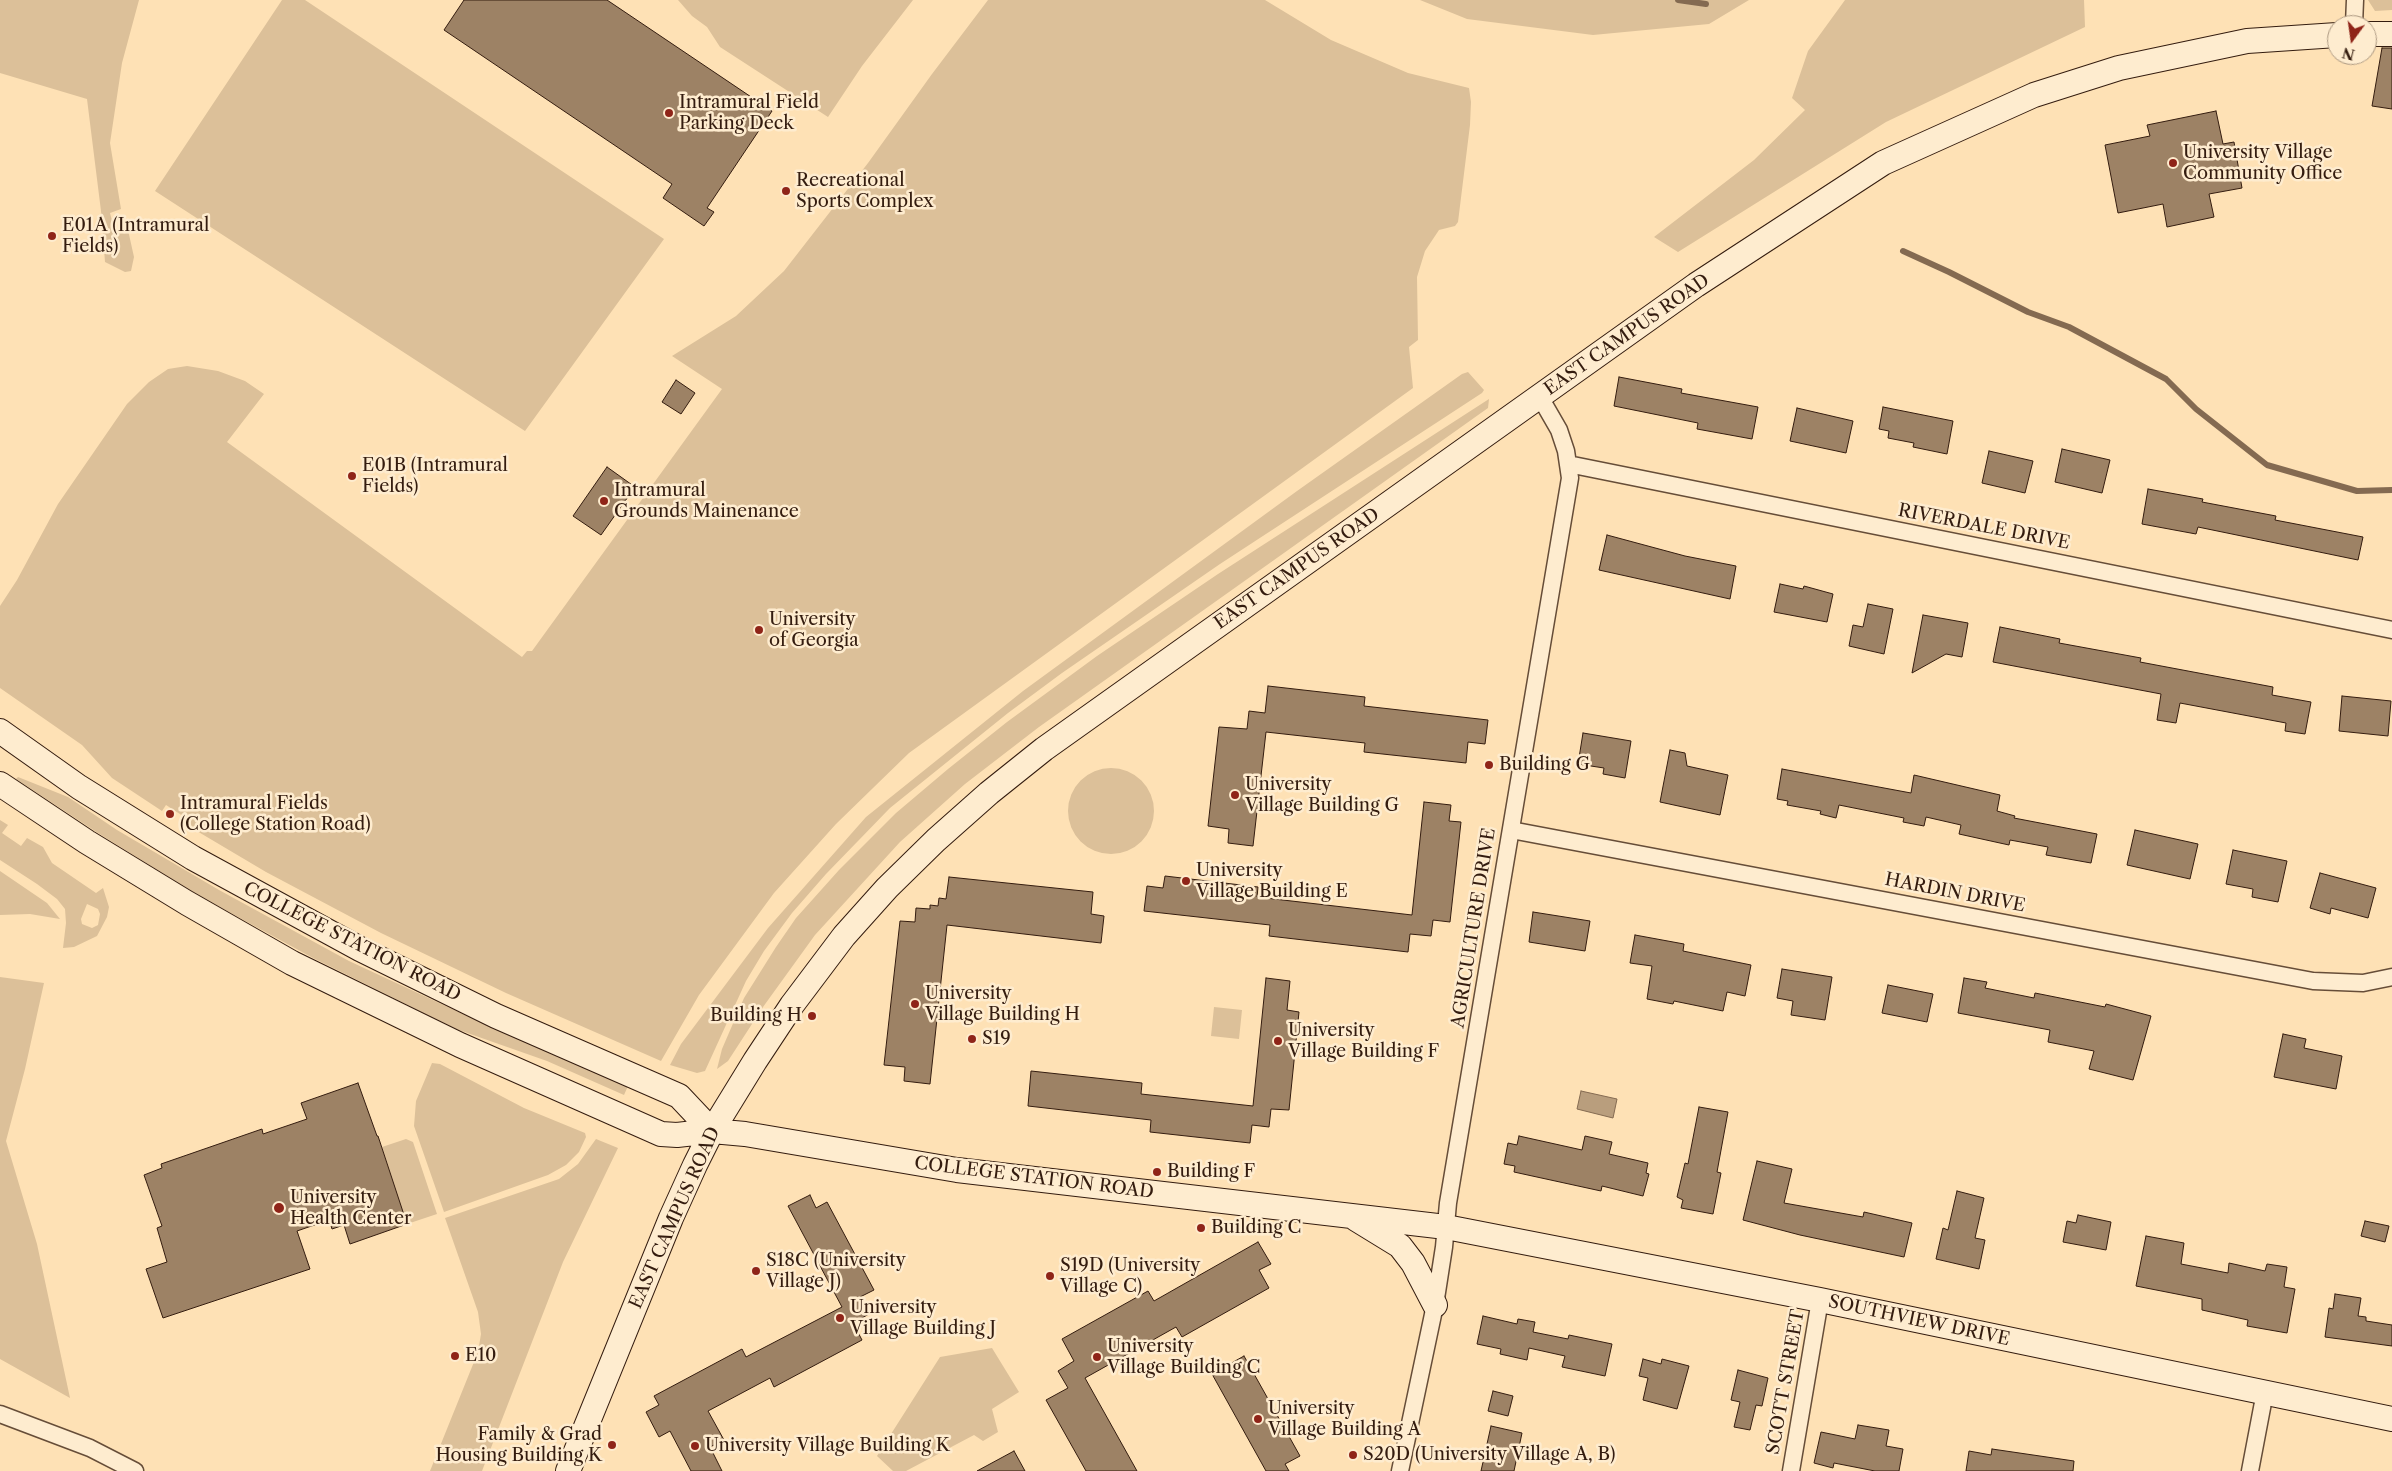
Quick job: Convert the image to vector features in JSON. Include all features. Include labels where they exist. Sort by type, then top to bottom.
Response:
[{"type":"main road","points":[[2377,34],[2392,34]]},
{"type":"main road","name":"EAST CAMPUS ROAD","points":[[568,1471],[671,1218],[712,1131],[755,1060],[817,970],[887,888],[936,840],[989,793],[1044,749],[1696,285],[1883,163],[2034,96],[2137,64],[2247,41],[2327,36]]},
{"type":"main road","name":"COLLEGE STATION ROAD","points":[[0,731],[79,787],[192,858],[360,949],[496,1016],[679,1096],[712,1131]]},
{"type":"main road","name":"COLLEGE STATION ROAD","points":[[0,784],[63,827],[187,903],[292,963],[460,1045],[661,1134],[677,1135],[712,1131],[744,1134],[957,1170],[1446,1227]]},
{"type":"main road","points":[[1351,1215],[1400,1246],[1413,1263],[1435,1305]]},
{"type":"main road","name":"SOUTHVIEW DRIVE","points":[[1446,1227],[1820,1300],[2392,1419]]},
{"type":"street","points":[[2355,15],[2356,0]]},
{"type":"street","name":"AGRICULTURE DRIVE","points":[[1400,1471],[1435,1305],[1446,1227],[1570,478],[1559,430],[1540,397]]},
{"type":"street","name":"RIVERDALE DRIVE","points":[[1568,464],[2392,630]]},
{"type":"street","name":"HARDIN DRIVE","points":[[1511,830],[2313,981],[2364,983],[2392,977]]},
{"type":"street","name":"SCOTT STREET","points":[[1791,1471],[1820,1300]]},
{"type":"street","points":[[2250,1471],[2265,1392]]},
{"type":"street","points":[[0,1414],[90,1448],[135,1471]]},
{"type":"shaded area","points":[[0,0],[139,0],[122,63],[110,143],[121,209],[110,213],[115,233],[128,230],[134,257],[131,271],[125,272],[105,262],[101,211],[87,99],[0,73]]},
{"type":"shaded area","points":[[282,0],[305,0],[664,239],[525,431],[155,191]]},
{"type":"shaded area","points":[[678,0],[913,0],[862,66],[828,117],[720,47],[707,27],[692,16]]},
{"type":"shaded area","points":[[988,0],[1265,0],[1331,40],[1408,73],[1469,88],[1471,102],[1470,125],[1458,222],[1455,226],[1439,230],[1425,251],[1417,277],[1418,340],[1409,347],[1413,388],[909,753],[836,824],[774,893],[699,995],[661,1061],[506,993],[381,933],[266,872],[180,821],[183,816],[166,805],[162,811],[112,778],[82,745],[0,688],[0,606],[17,580],[58,504],[127,404],[149,382],[168,369],[187,366],[218,371],[245,381],[264,394],[227,442],[522,657],[527,651],[532,651],[722,389],[672,356],[736,316],[784,271],[868,163]]},
{"type":"shaded area","points":[[1420,0],[1749,0],[1709,24],[1593,35],[1467,19]]},
{"type":"shaded area","points":[[1845,0],[2084,0],[2085,27],[1886,122],[1678,252],[1654,237],[1754,160],[1805,110],[1792,98],[1808,51]]},
{"type":"shaded area","points":[[2368,0],[2392,0],[2392,10],[2375,11]]},
{"type":"shaded area","points":[[1468,372],[1484,390],[1482,393],[1220,564],[1062,673],[1008,713],[890,808],[826,874],[792,913],[764,951],[746,981],[705,1071],[697,1073],[670,1065],[681,1044],[768,928],[866,817],[1023,691],[1297,491],[1462,374]]},
{"type":"shaded area","points":[[1489,399],[1488,408],[1039,727],[965,784],[900,842],[815,935],[763,1007],[728,1061],[717,1069],[722,1049],[744,998],[796,918],[839,870],[896,813],[1007,722],[1097,656],[1218,574]]},
{"type":"shaded area","points":[[1111,768],[1135,775],[1147,787],[1154,811],[1147,835],[1135,847],[1111,854],[1087,847],[1075,835],[1068,811],[1075,787],[1087,775]]},
{"type":"shaded area","points":[[18,777],[68,797],[117,830],[219,890],[349,961],[478,1021],[628,1086],[624,1095],[547,1061],[456,1029],[313,958],[196,894],[98,833],[16,779]]},
{"type":"shaded area","points":[[0,820],[8,825],[2,833],[21,846],[27,838],[43,847],[52,863],[96,893],[103,888],[109,907],[107,917],[97,936],[74,947],[63,948],[66,923],[65,909],[57,899],[0,860]],"holes":[[[87,904],[98,909],[100,914],[98,925],[92,928],[82,924],[81,919]]]},
{"type":"shaded area","points":[[0,871],[47,903],[60,919],[30,914],[0,915]]},
{"type":"shaded area","points":[[0,977],[44,983],[25,1069],[6,1141],[37,1244],[70,1398],[0,1359]]},
{"type":"shaded area","points":[[1214,1007],[1242,1010],[1239,1039],[1211,1036]]},
{"type":"shaded area","points":[[432,1063],[440,1064],[524,1108],[585,1133],[586,1137],[579,1152],[566,1165],[548,1175],[444,1212],[414,1126],[416,1101]]},
{"type":"shaded area","points":[[1581,1091],[1617,1099],[1613,1118],[1577,1109]]},
{"type":"shaded area","points":[[406,1139],[413,1142],[437,1214],[407,1224],[382,1147]]},
{"type":"shaded area","points":[[596,1139],[618,1148],[563,1262],[482,1471],[430,1471],[478,1352],[481,1334],[478,1312],[445,1218],[559,1179],[578,1164]]},
{"type":"shaded area","points":[[992,1348],[1019,1392],[992,1409],[998,1432],[983,1441],[974,1435],[906,1471],[893,1471],[877,1456],[940,1357]]},
{"type":"building","name":"Intramural Field Parking Deck","points":[[464,0],[607,0],[772,111],[707,208],[714,212],[704,226],[663,198],[672,184],[444,30]]},
{"type":"building","points":[[2382,48],[2392,48],[2392,109],[2372,106]]},
{"type":"building","name":"University Village Community Office","points":[[2216,111],[2223,144],[2234,142],[2242,188],[2209,194],[2214,217],[2167,227],[2163,204],[2118,213],[2105,145],[2150,136],[2147,125]]},
{"type":"building","points":[[1619,377],[1682,389],[1681,393],[1758,407],[1752,439],[1697,429],[1698,423],[1614,406]]},
{"type":"building","points":[[676,380],[695,393],[681,414],[662,402]]},
{"type":"building","points":[[1883,407],[1953,421],[1947,454],[1913,447],[1914,443],[1888,438],[1889,431],[1879,429]]},
{"type":"building","points":[[1797,408],[1853,421],[1846,453],[1790,441]]},
{"type":"building","points":[[2062,449],[2110,460],[2102,493],[2055,482]]},
{"type":"building","points":[[1989,451],[2033,461],[2025,493],[1982,483]]},
{"type":"building","name":"Intramural Grounds Mainenance","points":[[607,467],[635,487],[601,535],[573,516]]},
{"type":"building","points":[[2148,489],[2203,499],[2202,502],[2276,516],[2275,520],[2363,537],[2358,560],[2198,527],[2196,534],[2142,524]]},
{"type":"building","points":[[1607,535],[1685,556],[1736,566],[1730,599],[1599,570]]},
{"type":"building","points":[[1780,584],[1803,589],[1804,586],[1833,594],[1827,622],[1774,612]]},
{"type":"building","points":[[1868,604],[1893,609],[1884,654],[1849,646],[1853,625],[1863,627]]},
{"type":"building","points":[[1923,615],[1968,623],[1962,657],[1946,654],[1912,673]]},
{"type":"building","points":[[2000,627],[2060,639],[2059,643],[2141,658],[2140,662],[2273,687],[2272,695],[2311,702],[2305,734],[2285,731],[2286,723],[2180,703],[2176,723],[2157,720],[2161,694],[1993,662]]},
{"type":"building","name":"University Village Building G","points":[[1268,686],[1365,697],[1364,706],[1488,720],[1485,744],[1468,742],[1466,763],[1364,752],[1365,743],[1266,732],[1253,846],[1228,843],[1229,829],[1208,826],[1219,727],[1247,729],[1249,711],[1265,713]]},
{"type":"building","points":[[2342,696],[2391,701],[2388,736],[2339,731]]},
{"type":"building","points":[[1583,733],[1631,741],[1625,778],[1603,774],[1604,768],[1578,764]]},
{"type":"building","points":[[1670,750],[1685,753],[1687,766],[1728,775],[1720,815],[1660,802]]},
{"type":"building","points":[[1782,769],[1911,793],[1914,775],[2000,795],[1997,811],[2015,816],[2014,818],[2097,834],[2091,863],[2046,855],[2048,847],[2010,840],[2009,845],[1959,834],[1961,825],[1926,817],[1924,826],[1903,822],[1904,818],[1839,805],[1836,818],[1820,814],[1821,811],[1787,805],[1788,801],[1777,799]]},
{"type":"building","name":"University Village Building E","points":[[1424,802],[1451,805],[1449,821],[1461,822],[1450,922],[1433,920],[1431,936],[1410,934],[1408,952],[1269,936],[1270,925],[1144,911],[1147,886],[1163,888],[1165,876],[1258,887],[1257,897],[1412,915]]},
{"type":"building","points":[[2135,830],[2198,844],[2190,879],[2127,865]]},
{"type":"building","points":[[2233,850],[2287,861],[2278,902],[2252,897],[2253,889],[2226,884]]},
{"type":"building","points":[[2320,873],[2376,888],[2368,918],[2331,908],[2330,914],[2310,908]]},
{"type":"building","name":"University Village Building H","points":[[949,877],[1093,892],[1091,914],[1104,916],[1101,943],[947,925],[930,1084],[904,1081],[905,1067],[884,1065],[900,921],[915,922],[916,908],[930,909],[930,905],[938,906],[939,898],[946,899]]},
{"type":"building","points":[[1533,912],[1590,921],[1585,951],[1529,942]]},
{"type":"building","points":[[1635,935],[1684,944],[1683,951],[1751,965],[1745,996],[1727,992],[1723,1011],[1674,1001],[1673,1004],[1647,999],[1652,966],[1630,963]]},
{"type":"building","points":[[1782,969],[1832,977],[1825,1020],[1791,1015],[1793,1001],[1777,998]]},
{"type":"building","name":"University Village Building F","points":[[1266,978],[1290,981],[1287,1010],[1299,1012],[1289,1110],[1271,1109],[1269,1127],[1252,1125],[1250,1143],[1150,1132],[1151,1120],[1028,1106],[1031,1071],[1142,1083],[1141,1094],[1253,1106]]},
{"type":"building","points":[[1964,978],[1987,982],[1985,988],[2034,998],[2035,993],[2105,1007],[2106,1004],[2151,1016],[2133,1080],[2089,1069],[2094,1051],[2048,1042],[2050,1030],[1958,1013]]},
{"type":"building","points":[[1888,985],[1933,994],[1927,1022],[1882,1013]]},
{"type":"building","points":[[2283,1034],[2306,1039],[2304,1048],[2342,1056],[2336,1089],[2274,1077]]},
{"type":"building","name":"University Health Center","points":[[358,1083],[407,1224],[350,1244],[344,1225],[332,1229],[329,1220],[297,1231],[310,1269],[163,1318],[146,1269],[167,1262],[157,1228],[162,1226],[144,1175],[162,1168],[161,1164],[262,1129],[263,1134],[307,1119],[301,1103]]},
{"type":"building","points":[[1699,1107],[1728,1112],[1717,1172],[1721,1173],[1713,1214],[1681,1208],[1683,1200],[1677,1197],[1685,1163],[1688,1164]]},
{"type":"building","points":[[1519,1136],[1582,1150],[1585,1136],[1612,1142],[1609,1154],[1648,1163],[1646,1173],[1649,1174],[1643,1196],[1602,1186],[1601,1191],[1514,1172],[1515,1166],[1504,1164],[1508,1143],[1517,1145]]},
{"type":"building","points":[[1757,1161],[1792,1169],[1784,1203],[1863,1217],[1864,1212],[1912,1223],[1904,1257],[1800,1235],[1743,1220]]},
{"type":"building","points":[[1957,1191],[1984,1198],[1975,1238],[1985,1240],[1979,1269],[1936,1259],[1943,1228],[1948,1230]]},
{"type":"building","name":"University Village Building J","points":[[810,1195],[816,1208],[827,1202],[874,1290],[860,1297],[869,1314],[853,1323],[862,1340],[774,1387],[770,1378],[708,1411],[724,1440],[710,1447],[722,1471],[691,1471],[670,1431],[659,1437],[646,1412],[659,1405],[654,1396],[742,1349],[746,1357],[842,1307],[788,1206]]},
{"type":"building","points":[[2078,1215],[2111,1222],[2106,1250],[2063,1242],[2067,1221],[2076,1223]]},
{"type":"building","points":[[2365,1221],[2389,1226],[2385,1242],[2361,1236]]},
{"type":"building","points":[[2146,1236],[2184,1243],[2181,1264],[2228,1273],[2229,1263],[2265,1271],[2267,1264],[2287,1267],[2284,1287],[2295,1289],[2287,1333],[2247,1326],[2248,1320],[2202,1310],[2202,1299],[2136,1286]]},
{"type":"building","name":"University Village Building C","points":[[1258,1242],[1271,1264],[1259,1270],[1269,1288],[1182,1337],[1176,1327],[1085,1378],[1137,1471],[1086,1471],[1046,1400],[1068,1388],[1058,1371],[1074,1361],[1062,1339],[1148,1291],[1154,1301]]},
{"type":"building","points":[[2335,1294],[2361,1298],[2358,1316],[2366,1317],[2366,1321],[2392,1325],[2392,1346],[2325,1337],[2329,1308],[2333,1309]]},
{"type":"building","points":[[1483,1316],[1517,1324],[1518,1319],[1535,1322],[1533,1332],[1568,1339],[1569,1335],[1612,1344],[1605,1376],[1562,1367],[1565,1356],[1529,1348],[1527,1360],[1500,1354],[1501,1349],[1477,1344]]},
{"type":"building","name":"University Village Building A","points":[[1244,1356],[1300,1456],[1285,1464],[1289,1471],[1266,1471],[1212,1374]]},
{"type":"building","points":[[1643,1359],[1661,1364],[1662,1359],[1689,1366],[1677,1409],[1643,1400],[1648,1378],[1639,1376]]},
{"type":"building","points":[[1738,1370],[1768,1378],[1762,1406],[1756,1405],[1750,1430],[1734,1427],[1740,1402],[1731,1400]]},
{"type":"building","points":[[1493,1391],[1513,1396],[1508,1416],[1488,1411]]},
{"type":"building","points":[[1858,1425],[1889,1430],[1886,1446],[1903,1449],[1899,1471],[1875,1471],[1834,1463],[1833,1468],[1814,1463],[1821,1432],[1855,1439]]},
{"type":"building","points":[[1491,1426],[1522,1433],[1514,1471],[1481,1471]]},
{"type":"building","points":[[1992,1449],[2074,1461],[2073,1471],[1966,1471],[1969,1451],[1991,1455]]},
{"type":"building","points":[[1014,1451],[1025,1471],[977,1471]]},
{"type":"waterway","points":[[1678,0],[1706,4]]},
{"type":"waterway","points":[[1903,251],[2028,312],[2069,327],[2166,379],[2196,409],[2267,465],[2357,491],[2392,490]]},
{"type":"place","name":"Intramural Field Parking Deck","points":[[669,113]]},
{"type":"place","name":"University Village Community Office","points":[[2173,163]]},
{"type":"place","name":"Recreational Sports Complex","points":[[786,191]]},
{"type":"place","name":"E01A (Intramural Fields)","points":[[52,236]]},
{"type":"place","name":"E01B (Intramural Fields)","points":[[352,476]]},
{"type":"place","name":"Intramural Grounds Mainenance","points":[[604,501]]},
{"type":"place","name":"University of Georgia","points":[[759,630]]},
{"type":"place","name":"Building G","points":[[1489,765]]},
{"type":"place","name":"University Village Building G","points":[[1235,795]]},
{"type":"place","name":"Intramural Fields (College Station Road)","points":[[170,814]]},
{"type":"place","name":"University Village Building E","points":[[1186,881]]},
{"type":"place","name":"University Village Building H","points":[[915,1004]]},
{"type":"place","name":"Building H","points":[[812,1016]]},
{"type":"place","name":"S19","points":[[972,1039]]},
{"type":"place","name":"University Village Building F","points":[[1278,1041]]},
{"type":"place","name":"Building F","points":[[1157,1172]]},
{"type":"place","name":"University Health Center","points":[[279,1208]]},
{"type":"place","name":"Building C","points":[[1201,1228]]},
{"type":"place","name":"S18C (University Village J)","points":[[756,1271]]},
{"type":"place","name":"S19D (University Village C)","points":[[1050,1276]]},
{"type":"place","name":"University Village Building J","points":[[840,1318]]},
{"type":"place","name":"E10","points":[[455,1356]]},
{"type":"place","name":"University Village Building C","points":[[1097,1357]]},
{"type":"place","name":"University Village Building A","points":[[1258,1419]]},
{"type":"place","name":"Family & Grad Housing Building K","points":[[612,1445]]},
{"type":"place","name":"University Village Building K","points":[[695,1446]]},
{"type":"place","name":"S20D (University Village A, B)","points":[[1353,1455]]}]
